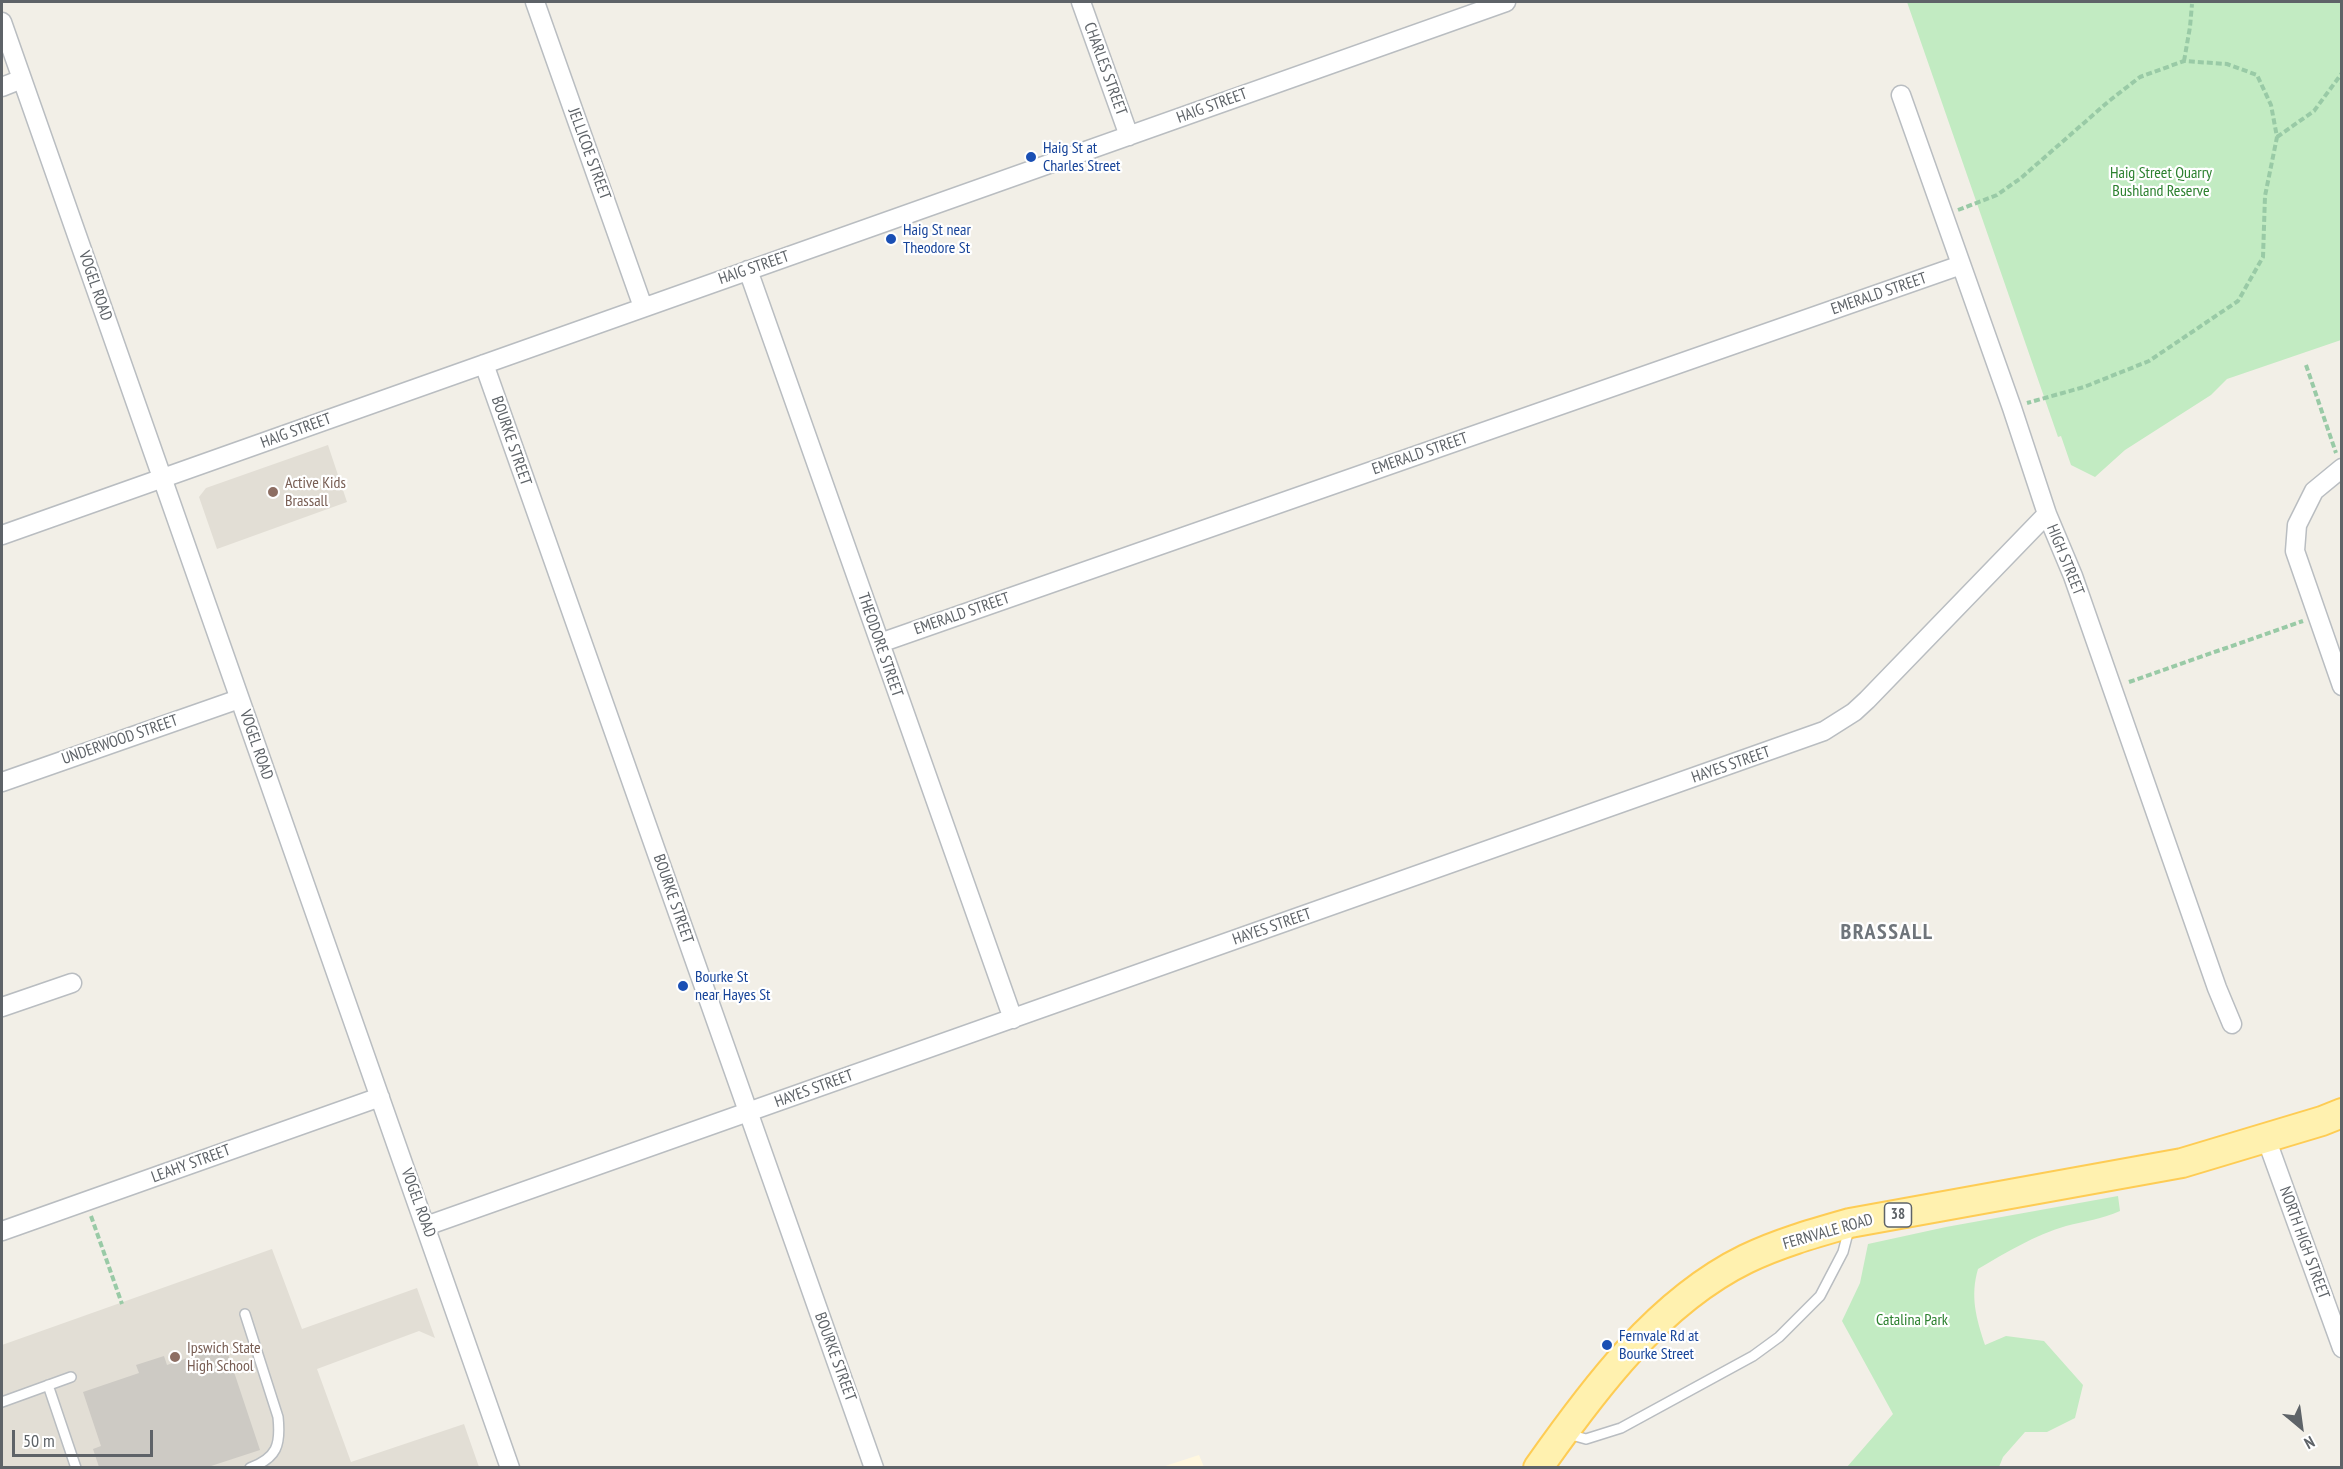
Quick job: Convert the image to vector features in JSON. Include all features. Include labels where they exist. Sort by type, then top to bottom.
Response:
[{"type":"main road","name":"FERNVALE ROAD","points":[[1538,1467],[1626,1354],[1665,1316],[1696,1291],[1745,1260],[1804,1236],[1850,1223],[2182,1163],[2342,1113]]},
{"type":"street","name":"JELLICOE STREET","points":[[535,2],[643,307]]},
{"type":"street","name":"CHARLES STREET","points":[[1081,2],[1129,136]]},
{"type":"street","name":"HAIG STREET","points":[[2,535],[1506,2]]},
{"type":"street","name":"VOGEL ROAD","points":[[2,22],[510,1467]]},
{"type":"street","points":[[2,87],[22,79]]},
{"type":"street","name":"HIGH STREET","points":[[1901,95],[2012,408],[2047,514],[2073,576],[2217,988],[2232,1024]]},
{"type":"street","name":"EMERALD STREET","points":[[880,643],[1961,265]]},
{"type":"street","name":"THEODORE STREET","points":[[748,270],[1013,1019]]},
{"type":"street","name":"BOURKE STREET","points":[[484,364],[874,1467]]},
{"type":"street","points":[[2341,468],[2314,491],[2297,525],[2295,551],[2342,686]]},
{"type":"street","name":"HAYES STREET","points":[[426,1226],[1824,731],[1854,712],[1867,700],[2047,514]]},
{"type":"street","name":"UNDERWOOD STREET","points":[[2,782],[239,699]]},
{"type":"street","points":[[2,1007],[72,983]]},
{"type":"street","name":"LEAHY STREET","points":[[2,1230],[380,1097]]},
{"type":"street","name":"NORTH HIGH STREET","points":[[2266,1138],[2342,1348]]},
{"type":"lane","points":[[1563,1432],[1586,1438],[1621,1428],[1771,1344],[1820,1296],[1843,1252],[1850,1223]]},
{"type":"lane","points":[[245,1314],[278,1417],[279,1431],[274,1453],[262,1463],[250,1467]]},
{"type":"lane","points":[[2,1402],[71,1377]]},
{"type":"lane","points":[[48,1385],[76,1467]]},
{"type":"path","points":[[2184,61],[2192,4]]},
{"type":"path","points":[[1944,215],[1997,195],[2021,178],[2140,77],[2184,61],[2227,64],[2257,75],[2271,105],[2277,137],[2265,196],[2263,257],[2238,301],[2149,361],[2084,387],[2012,408]]},
{"type":"path","points":[[2277,137],[2314,111],[2342,73]]},
{"type":"path","points":[[2306,365],[2341,468]]},
{"type":"path","points":[[2122,684],[2317,615]]},
{"type":"path","points":[[86,1202],[122,1304]]},
{"type":"shaded area","name":"Active Kids Brassall","points":[[328,445],[347,502],[217,549],[199,497],[206,488]]},
{"type":"shaded area","name":"Ipswich State High School","points":[[272,1249],[302,1329],[417,1288],[435,1338],[419,1331],[317,1369],[351,1462],[464,1424],[479,1467],[2,1467],[2,1345]]},
{"type":"shaded area","points":[[1199,1455],[1204,1467],[1162,1467]]},
{"type":"green space","name":"Haig Street Quarry Bushland Reserve","points":[[1907,2],[2341,2],[2341,340],[2227,379],[2211,395],[2125,450],[2095,477],[2071,465],[2061,436],[2058,437]]},
{"type":"green space","name":"Catalina Park","points":[[2118,1196],[2120,1211],[2054,1230],[2032,1239],[1978,1269],[1974,1288],[1975,1307],[1985,1345],[2006,1336],[2044,1341],[2083,1385],[2075,1418],[2047,1432],[2025,1432],[2003,1457],[1999,1467],[1847,1467],[1893,1414],[1842,1321],[1860,1283],[1868,1244],[1946,1227]]},
{"type":"building","points":[[225,1345],[260,1450],[208,1467],[99,1467],[93,1449],[101,1446],[83,1392],[139,1373],[136,1365],[164,1356],[167,1365]]},
{"type":"place","name":"Haig St at Charles Street","points":[[1031,157]]},
{"type":"place","name":"Haig St near Theodore St","points":[[891,239]]},
{"type":"place","name":"Active Kids Brassall","points":[[273,492]]},
{"type":"place","name":"Bourke St near Hayes St","points":[[683,986]]},
{"type":"place","name":"Fernvale Rd at Bourke Street","points":[[1607,1345]]},
{"type":"place","name":"Ipswich State High School","points":[[175,1357]]},
{"type":"district","name":"BRASSALL","points":[[1887,933]]}]
